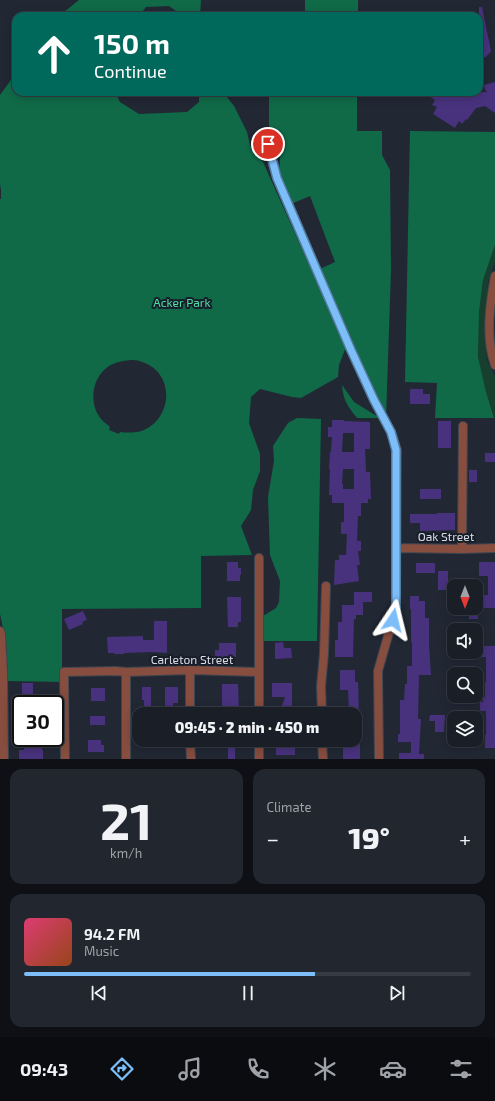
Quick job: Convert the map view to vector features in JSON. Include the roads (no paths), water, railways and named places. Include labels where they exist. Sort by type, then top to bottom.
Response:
[{"type":"street","points":[[268,144],[277,178],[351,350],[374,400],[391,432],[396,450],[396,608],[378,671],[379,759]]},
{"type":"street","points":[[495,276],[491,300],[490,334],[490,346],[495,365]]},
{"type":"street","points":[[462,426],[462,548]]},
{"type":"street","name":"Oak Street","points":[[396,548],[495,548]]},
{"type":"street","points":[[258,558],[259,707]]},
{"type":"street","points":[[322,707],[321,686],[324,654],[326,586]]},
{"type":"street","points":[[0,631],[4,759]]},
{"type":"street","points":[[190,670],[190,707]]},
{"type":"street","name":"Carleton Street","points":[[65,759],[64,672],[190,670],[259,672]]},
{"type":"street","points":[[126,672],[126,759]]},
{"type":"street","points":[[190,747],[191,759]]},
{"type":"street","points":[[259,747],[259,759]]},
{"type":"street","points":[[322,747],[323,759]]},
{"type":"park label","name":"Acker Park","points":[[182,302]]}]
